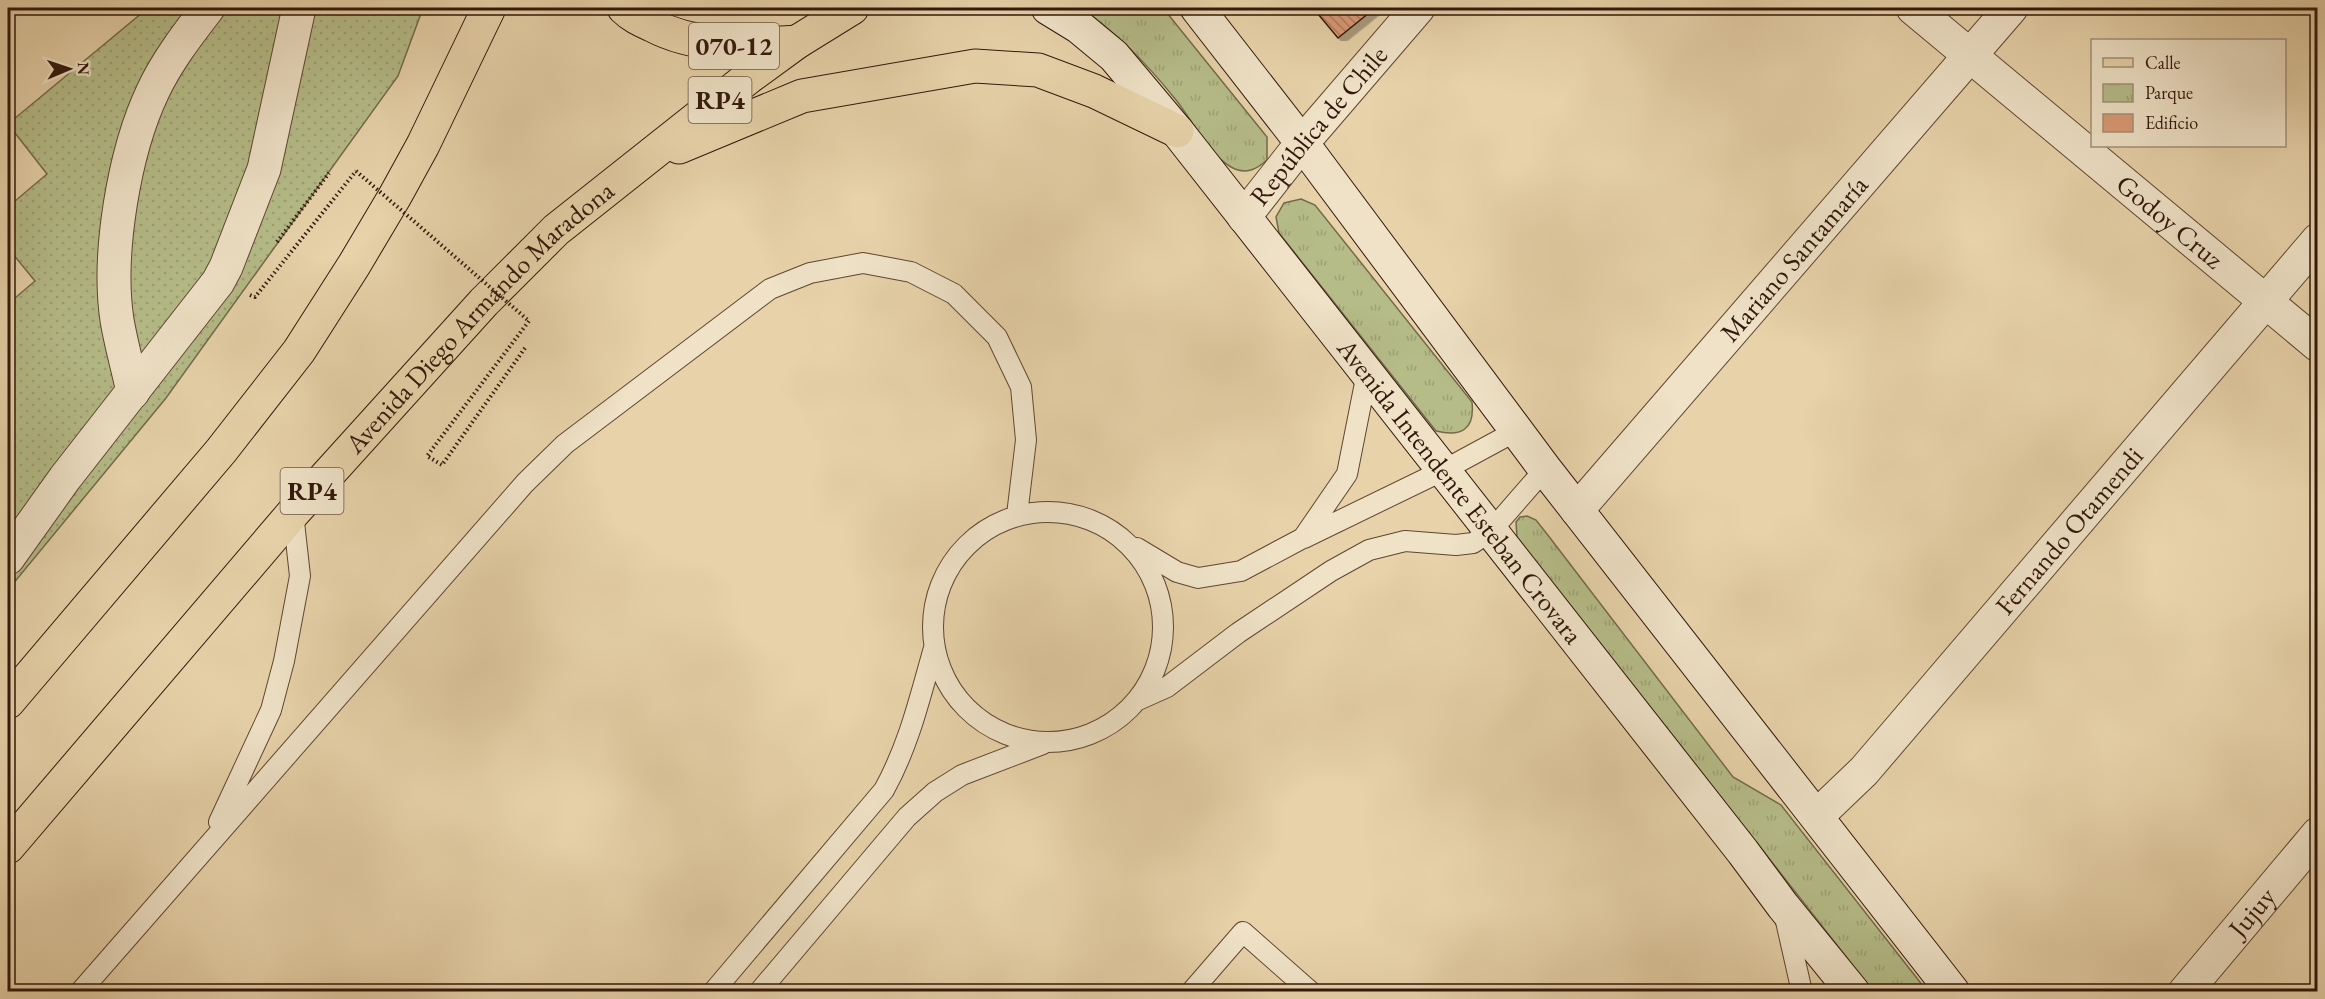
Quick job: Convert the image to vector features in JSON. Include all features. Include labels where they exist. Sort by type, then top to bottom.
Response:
[{"type":"main road","points":[[8,702],[221,451],[299,351],[395,196],[423,145],[489,8]]},
{"type":"main road","name":"070-12","points":[[624,8],[631,15],[671,35],[702,43],[735,46],[797,42]]},
{"type":"main road","name":"RP4","points":[[797,42],[853,8]]},
{"type":"main road","points":[[671,35],[749,77],[802,96]]},
{"type":"main road","name":"Avenida Diego Armando Maradona","points":[[8,847],[293,513],[484,302],[556,230],[749,77],[797,42]]},
{"type":"main road","points":[[644,161],[802,96],[975,66],[1038,70],[1094,91],[1177,131]]},
{"type":"street","points":[[133,392],[117,319],[114,244],[130,157],[152,92],[174,53],[208,8]]},
{"type":"street","points":[[8,558],[65,478],[218,282],[226,267],[264,169],[299,8]]},
{"type":"street","name":"Avenida Intendente Esteban Crovara","points":[[1048,8],[1079,27],[1114,56],[1177,131],[1783,906],[1853,992]]},
{"type":"street","points":[[1197,8],[1302,143],[1545,469],[1953,992]]},
{"type":"street","name":"República de Chile","points":[[1244,217],[1302,143],[1418,8]]},
{"type":"street","name":"Godoy Cruz","points":[[1913,8],[2318,345]]},
{"type":"street","name":"Mariano Santamaría","points":[[1577,510],[2011,8]]},
{"type":"street","name":"Fernando Otamendi","points":[[1816,816],[1864,771],[2318,240]]},
{"type":"street","name":"Jujuy","points":[[2185,992],[2318,834]]},
{"type":"lane","points":[[80,992],[525,483],[565,444],[770,290],[810,273],[863,262],[911,272],[954,294],[997,337],[1021,387],[1026,440],[1017,515]]},
{"type":"lane","points":[[1303,538],[1347,474],[1367,373]]},
{"type":"lane","points":[[713,992],[884,790],[913,727],[934,648],[933,613],[941,580],[960,551],[985,529],[1017,515],[1055,511],[1093,519],[1177,572],[1198,578],[1241,571],[1303,538],[1444,470],[1516,430]]},
{"type":"lane","points":[[1138,700],[1167,687],[1247,627],[1331,570],[1369,550],[1405,541],[1456,545],[1473,543],[1491,531],[1545,469]]},
{"type":"lane","points":[[207,846],[271,710],[284,661],[300,576],[293,513]]},
{"type":"lane","points":[[759,992],[907,817],[935,792],[962,775],[1042,744],[1079,740],[1111,725],[1138,700],[1156,670],[1164,636],[1161,600],[1157,589],[1148,567],[1126,540]]},
{"type":"lane","points":[[934,648],[947,685],[972,715],[1005,735],[1042,744]]},
{"type":"lane","points":[[1783,906],[1802,992]]},
{"type":"lane","points":[[1191,992],[1243,932],[1311,992]]},
{"type":"path","points":[[248,293],[255,297],[356,171],[529,321],[427,456],[442,465],[525,348]]},
{"type":"path","points":[[274,245],[329,173]]},
{"type":"green space","points":[[148,8],[423,8],[398,76],[166,398],[8,590],[8,304],[35,281],[8,248],[8,207],[47,174],[8,124]]},
{"type":"green space","points":[[1081,8],[1163,8],[1267,137],[1267,160],[1254,169],[1246,171],[1231,167],[1222,161],[1155,74],[1108,28]]},
{"type":"green space","points":[[1301,199],[1315,205],[1472,402],[1471,419],[1469,425],[1464,429],[1453,433],[1436,431],[1279,233],[1276,217],[1284,203]]},
{"type":"green space","points":[[1527,516],[1536,520],[1733,777],[1781,805],[1927,991],[1873,991],[1517,537],[1516,522],[1520,517]]},
{"type":"building","points":[[1313,8],[1375,8],[1338,38]]}]
